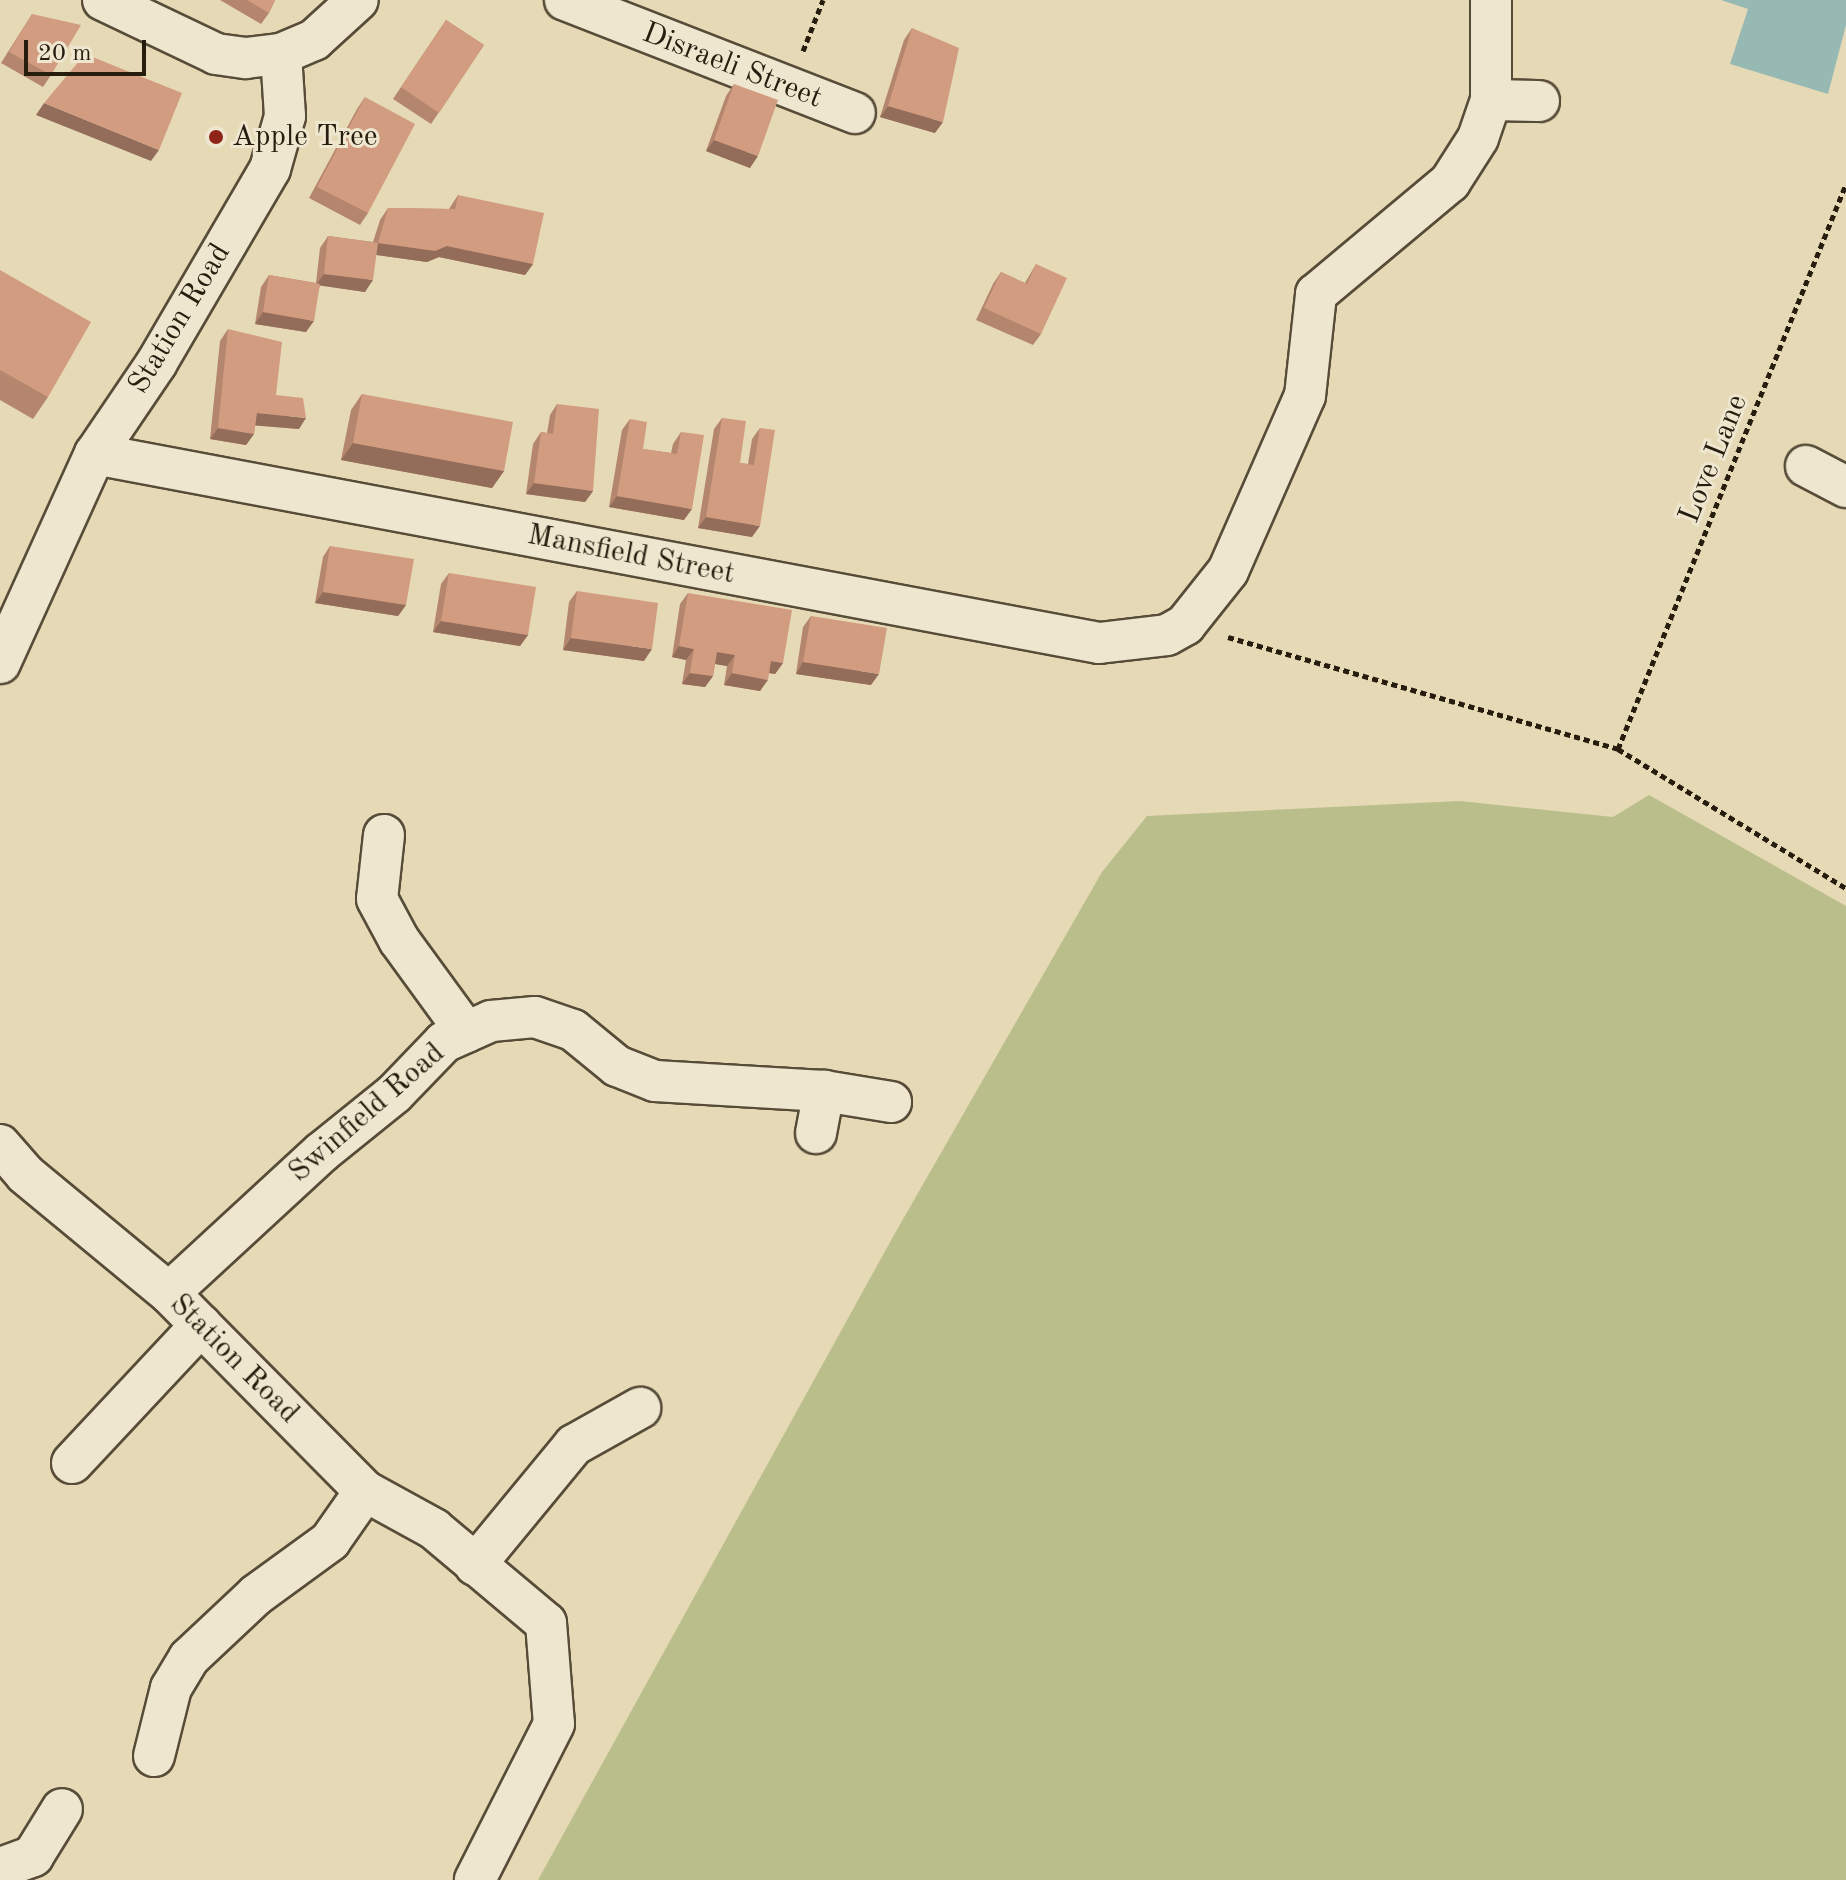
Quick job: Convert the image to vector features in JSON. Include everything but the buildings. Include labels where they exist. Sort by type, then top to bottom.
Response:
[{"type":"street","points":[[103,0],[216,54],[246,58],[281,54],[314,40],[358,0]]},
{"type":"street","name":"Disraeli Street","points":[[565,0],[789,90],[855,113]]},
{"type":"street","points":[[1176,630],[1228,571],[1305,396],[1316,294],[1450,182],[1478,138],[1491,100],[1490,9]]},
{"type":"street","name":"Station Road","points":[[0,663],[95,454],[156,364],[270,169],[285,116],[281,54]]},
{"type":"street","points":[[1491,100],[1539,101]]},
{"type":"street","name":"Mansfield Street","points":[[95,454],[1099,643],[1176,630]]},
{"type":"street","points":[[1806,466],[1846,487]]},
{"type":"street","points":[[384,835],[377,899],[399,940],[466,1032]]},
{"type":"street","name":"Swinfield Road","points":[[169,1293],[322,1152],[394,1094],[444,1042],[491,1021],[535,1017],[573,1030],[617,1066],[655,1081],[824,1091],[891,1102]]},
{"type":"street","points":[[816,1133],[824,1091]]},
{"type":"street","name":"Station Road","points":[[0,1145],[25,1174],[169,1293],[365,1491],[434,1529],[546,1623],[554,1724],[475,1880]]},
{"type":"street","points":[[72,1463],[201,1325]]},
{"type":"street","points":[[475,1565],[574,1445],[640,1408]]},
{"type":"street","points":[[154,1756],[171,1688],[189,1658],[245,1604],[330,1541],[365,1491]]},
{"type":"street","points":[[2,1869],[33,1856],[62,1809]]},
{"type":"path","points":[[789,90],[823,0]]},
{"type":"path","name":"Love Lane","points":[[1618,749],[1846,184]]},
{"type":"path","points":[[1176,630],[1618,749],[1846,888]]},
{"type":"green space","points":[[1649,795],[1846,906],[1846,1880],[538,1880],[894,1235],[1102,872],[1147,816],[1460,801],[1613,817]]},
{"type":"water","points":[[1721,0],[1846,0],[1846,25],[1828,94],[1730,64],[1748,9]]},
{"type":"place","name":"Apple Tree","points":[[216,137]]}]
